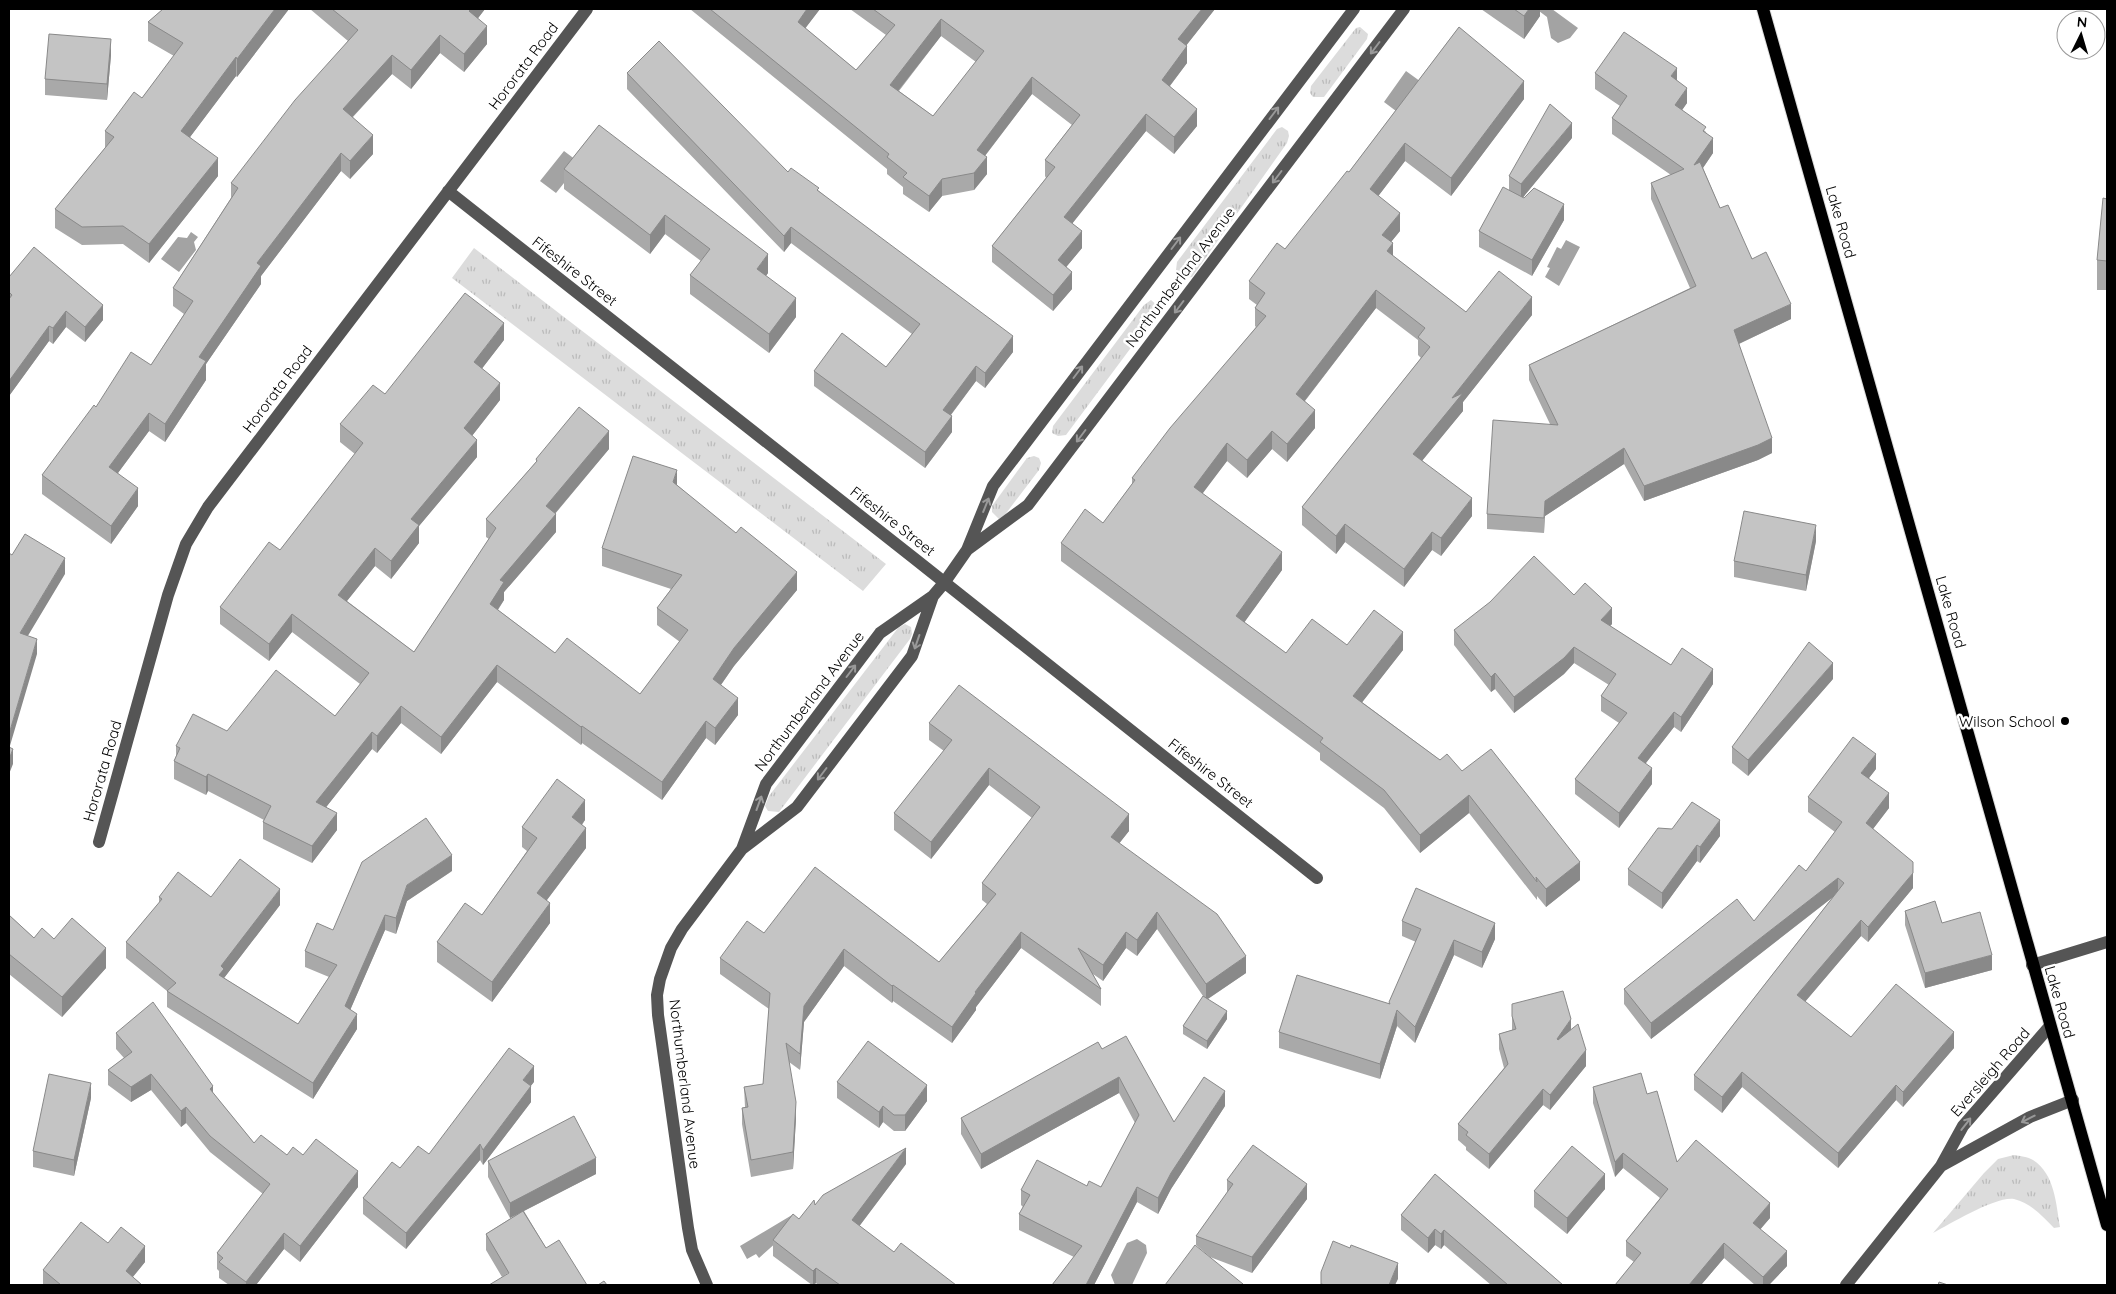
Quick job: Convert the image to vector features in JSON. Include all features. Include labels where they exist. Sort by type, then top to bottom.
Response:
[{"type":"main road","name":"Lake Road","points":[[1763,9],[1900,486],[2032,965],[2073,1100],[2107,1225]]},
{"type":"street","name":"Hororata Road","points":[[99,842],[168,595],[186,544],[208,507],[587,9]]},
{"type":"street","name":"Northumberland Avenue","points":[[742,849],[766,784],[880,633],[933,596],[944,583],[967,550],[993,486],[1354,9]]},
{"type":"street","name":"Northumberland Avenue","points":[[967,550],[1028,505],[1404,9]]},
{"type":"street","name":"Fifeshire Street","points":[[448,191],[1317,878]]},
{"type":"street","name":"Northumberland Avenue","points":[[707,1285],[692,1250],[688,1228],[658,1016],[657,995],[660,979],[671,948],[682,929],[742,849],[797,808],[912,656],[933,596]]},
{"type":"street","points":[[2032,965],[2107,942]]},
{"type":"street","name":"Eversleigh Road","points":[[1846,1285],[1941,1166],[1963,1126],[2050,1026]]},
{"type":"street","name":"Eversleigh Road","points":[[1941,1166],[2030,1117],[2073,1100]]},
{"type":"green space","points":[[1360,27],[1368,34],[1367,39],[1324,97],[1313,97],[1310,93],[1311,86],[1356,28]]},
{"type":"green space","points":[[1282,127],[1288,131],[1287,143],[1192,277],[1181,275],[1176,270],[1177,262],[1277,129]]},
{"type":"green space","points":[[474,248],[886,564],[863,591],[452,278]]},
{"type":"green space","points":[[1151,300],[1159,307],[1156,314],[1066,435],[1058,436],[1052,433],[1053,426],[1144,305]]},
{"type":"green space","points":[[1034,456],[1039,458],[1041,463],[1039,470],[1004,516],[999,519],[992,512],[992,506],[1027,458]]},
{"type":"green space","points":[[905,624],[911,627],[912,634],[910,639],[779,812],[768,811],[765,806],[769,796],[898,628]]},
{"type":"green space","points":[[2014,1155],[2033,1160],[2046,1173],[2056,1199],[2060,1227],[2054,1228],[2026,1204],[2014,1199],[2006,1199],[1985,1206],[1933,1233],[1998,1159]]},
{"type":"shaded area","points":[[1540,9],[1552,9],[1578,28],[1570,38],[1558,43],[1551,38],[1547,17],[1539,11]]},
{"type":"shaded area","points":[[1406,71],[1428,87],[1400,114],[1384,102]]},
{"type":"shaded area","points":[[564,151],[580,163],[556,193],[540,181]]},
{"type":"shaded area","points":[[191,232],[198,237],[194,242],[196,250],[179,272],[161,259],[178,237],[187,238]]},
{"type":"shaded area","points":[[1566,240],[1580,247],[1559,286],[1545,277],[1550,268],[1547,267],[1557,247],[1561,249]]},
{"type":"shaded area","points":[[792,1215],[797,1224],[759,1258],[756,1254],[747,1259],[740,1246]]},
{"type":"shaded area","points":[[1137,1239],[1146,1245],[1147,1253],[1132,1285],[1115,1285],[1111,1275],[1127,1243]]},
{"type":"building","points":[[163,9],[275,9],[237,59],[236,57],[181,131],[218,158],[149,244],[123,226],[82,227],[55,209],[114,137],[105,131],[134,92],[142,98],[183,43],[148,22]]},
{"type":"building","points":[[332,9],[471,9],[469,11],[487,26],[464,54],[440,35],[411,70],[392,55],[343,109],[373,135],[350,161],[341,153],[257,263],[261,266],[199,357],[206,361],[165,424],[149,413],[109,467],[138,488],[111,526],[42,475],[94,405],[96,407],[131,352],[151,365],[193,301],[173,288],[238,188],[231,183],[295,100],[358,30]]},
{"type":"building","points":[[710,9],[807,9],[798,22],[856,70],[895,25],[873,9],[1202,9],[1178,39],[1187,46],[1162,80],[1197,109],[1174,137],[1146,114],[1064,217],[1082,231],[1058,260],[1072,272],[1053,295],[992,246],[1055,167],[1045,160],[1080,115],[1032,77],[977,150],[987,157],[974,173],[942,179],[929,196],[903,177],[907,173],[887,157],[889,154]],"holes":[[[941,19],[984,51],[933,116],[890,85]]]},
{"type":"building","points":[[1514,9],[1529,9],[1524,16]]},
{"type":"building","points":[[1459,27],[1524,81],[1451,178],[1405,143],[1370,189],[1400,213],[1382,235],[1393,243],[1387,251],[1466,312],[1499,271],[1532,297],[1452,398],[1463,393],[1413,454],[1472,498],[1441,538],[1432,532],[1404,569],[1345,524],[1336,536],[1302,507],[1430,347],[1418,337],[1425,328],[1376,290],[1296,394],[1315,410],[1287,444],[1272,431],[1247,460],[1227,443],[1194,487],[1282,552],[1236,616],[1286,653],[1312,619],[1347,645],[1374,610],[1403,632],[1353,696],[1440,760],[1447,754],[1462,771],[1491,749],[1580,862],[1546,889],[1536,877],[1537,882],[1469,795],[1420,835],[1384,790],[1320,742],[1323,738],[1061,543],[1085,509],[1103,523],[1135,480],[1132,478],[1170,428],[1266,316],[1255,308],[1265,293],[1249,281],[1277,243],[1285,249],[1347,171],[1349,172]]},
{"type":"building","points":[[1624,32],[1677,68],[1671,76],[1687,88],[1675,105],[1706,127],[1703,131],[1713,138],[1694,165],[1700,162],[1720,208],[1728,205],[1752,259],[1766,252],[1791,304],[1734,330],[1772,438],[1758,445],[1644,486],[1624,448],[1545,501],[1544,518],[1487,514],[1493,420],[1558,425],[1529,365],[1696,286],[1651,183],[1684,169],[1612,118],[1627,96],[1595,73]]},
{"type":"building","points":[[49,34],[111,39],[107,84],[45,79]]},
{"type":"building","points":[[659,41],[788,172],[791,168],[819,188],[817,190],[1013,336],[985,373],[976,366],[943,410],[952,416],[925,452],[814,371],[842,333],[886,367],[920,324],[791,227],[784,236],[627,73]]},
{"type":"building","points":[[1550,104],[1572,123],[1521,184],[1509,176]]},
{"type":"building","points":[[599,125],[768,254],[757,269],[796,298],[769,334],[690,275],[710,249],[665,215],[650,235],[564,169]]},
{"type":"building","points":[[1503,187],[1524,198],[1534,188],[1564,204],[1532,260],[1479,231]]},
{"type":"building","points":[[2103,198],[2107,199],[2107,261],[2097,260]]},
{"type":"building","points":[[34,247],[103,305],[85,327],[66,311],[53,328],[49,326],[9,381],[9,299],[12,295],[9,292],[9,277]]},
{"type":"building","points":[[465,293],[504,323],[474,362],[500,383],[464,428],[477,440],[411,519],[419,525],[391,561],[375,548],[338,595],[414,652],[496,528],[486,519],[537,461],[536,459],[579,407],[609,431],[546,506],[556,514],[500,580],[504,582],[490,604],[555,653],[567,638],[640,694],[688,630],[657,608],[682,575],[602,548],[633,456],[677,470],[673,482],[736,533],[741,527],[797,572],[734,648],[713,679],[738,698],[715,728],[706,721],[662,782],[581,727],[497,665],[441,737],[401,706],[377,736],[372,732],[316,802],[337,813],[312,846],[263,822],[271,806],[208,774],[206,777],[174,761],[180,748],[176,746],[193,714],[227,731],[276,670],[335,716],[369,673],[292,614],[269,644],[220,607],[269,542],[280,550],[363,443],[340,424],[373,385],[385,394]]},
{"type":"building","points":[[1744,511],[1816,525],[1806,575],[1734,561]]},
{"type":"building","points":[[25,534],[65,558],[20,633],[37,639],[9,734],[9,553],[12,555]]},
{"type":"building","points":[[1534,556],[1574,595],[1585,583],[1612,608],[1601,620],[1671,665],[1682,648],[1713,669],[1681,717],[1674,712],[1638,758],[1652,768],[1619,813],[1575,779],[1627,713],[1601,696],[1616,674],[1574,647],[1564,658],[1514,697],[1495,673],[1491,677],[1454,630],[1490,602]]},
{"type":"building","points":[[1809,642],[1833,663],[1748,760],[1732,747]]},
{"type":"building","points":[[959,685],[1129,814],[1111,837],[1217,914],[1246,956],[1206,984],[1157,912],[1137,940],[1126,932],[1103,965],[1078,948],[1101,989],[1021,932],[975,992],[952,1027],[892,986],[844,949],[804,1006],[800,1054],[786,1043],[796,1102],[793,1152],[751,1160],[742,1108],[748,1107],[744,1087],[763,1084],[770,993],[720,958],[747,921],[764,933],[815,867],[939,962],[996,894],[982,883],[1040,807],[989,768],[931,842],[894,813],[952,740],[929,723]]},
{"type":"building","points":[[1853,737],[1876,754],[1861,773],[1889,793],[1866,823],[1913,862],[1913,873],[1868,927],[1861,920],[1797,995],[1851,1037],[1896,984],[1954,1032],[1903,1092],[1896,1085],[1838,1153],[1742,1072],[1722,1097],[1694,1075],[1844,883],[1838,878],[1651,1023],[1624,989],[1737,899],[1754,921],[1799,865],[1806,871],[1842,822],[1808,797]]},
{"type":"building","points":[[9,747],[13,749],[9,759]]},
{"type":"building","points":[[557,779],[585,800],[572,817],[586,828],[537,893],[550,903],[492,982],[437,942],[465,903],[482,915],[537,838],[522,827]]},
{"type":"building","points":[[1692,802],[1720,820],[1700,847],[1697,845],[1662,893],[1628,869],[1658,828],[1672,829]]},
{"type":"building","points":[[426,818],[452,855],[407,885],[396,918],[385,915],[345,1006],[357,1014],[313,1083],[167,991],[176,983],[126,942],[162,899],[159,897],[178,872],[211,897],[240,859],[280,889],[221,966],[224,969],[219,975],[298,1024],[337,965],[305,951],[317,923],[333,930],[362,862]]},
{"type":"building","points":[[1416,888],[1495,923],[1482,952],[1454,940],[1415,1027],[1397,1010],[1380,1064],[1279,1032],[1297,975],[1390,1004],[1389,1002],[1421,929],[1402,921]]},
{"type":"building","points":[[1935,901],[1942,923],[1980,912],[1992,955],[1925,973],[1905,911]]},
{"type":"building","points":[[9,915],[34,938],[42,928],[54,939],[72,918],[106,948],[62,997],[9,954]]},
{"type":"building","points":[[1563,991],[1571,1019],[1557,1039],[1578,1024],[1586,1050],[1550,1095],[1543,1089],[1489,1154],[1466,1135],[1468,1132],[1458,1124],[1508,1064],[1499,1034],[1516,1029],[1512,1016],[1512,1004]]},
{"type":"building","points":[[1203,996],[1227,1011],[1207,1041],[1183,1026]]},
{"type":"building","points":[[153,1002],[213,1086],[210,1089],[254,1143],[261,1135],[287,1155],[293,1147],[303,1155],[316,1139],[358,1171],[300,1246],[284,1233],[246,1282],[219,1262],[223,1258],[217,1253],[270,1184],[210,1136],[186,1107],[181,1111],[151,1074],[131,1087],[108,1070],[132,1052],[116,1033]]},
{"type":"building","points":[[1126,1036],[1174,1122],[1204,1077],[1225,1091],[1171,1173],[1158,1198],[1137,1187],[1086,1285],[1052,1285],[1082,1246],[1019,1214],[1030,1195],[1021,1190],[1037,1160],[1087,1186],[1089,1181],[1101,1187],[1139,1115],[1119,1077],[981,1154],[961,1118],[1098,1042],[1102,1049]]},
{"type":"building","points":[[868,1041],[927,1085],[905,1115],[894,1115],[883,1106],[879,1112],[837,1082]]},
{"type":"building","points":[[509,1048],[534,1066],[523,1080],[531,1086],[483,1150],[480,1144],[406,1233],[363,1198],[392,1162],[400,1168],[418,1146],[429,1154]]},
{"type":"building","points":[[1641,1073],[1647,1094],[1657,1091],[1677,1162],[1696,1140],[1770,1203],[1753,1223],[1787,1251],[1763,1277],[1724,1243],[1689,1285],[1615,1285],[1641,1253],[1626,1241],[1668,1189],[1623,1153],[1615,1162],[1593,1087]]},
{"type":"building","points":[[49,1074],[91,1083],[74,1160],[33,1151]]},
{"type":"building","points":[[574,1116],[596,1158],[510,1203],[488,1161]]},
{"type":"building","points":[[1253,1145],[1307,1184],[1252,1257],[1196,1236],[1233,1184],[1227,1180]]},
{"type":"building","points":[[1572,1146],[1605,1174],[1567,1218],[1534,1191]]},
{"type":"building","points":[[906,1148],[852,1220],[894,1252],[901,1243],[956,1285],[840,1285],[816,1268],[813,1271],[773,1240],[793,1214],[799,1219],[814,1200],[815,1205],[823,1195]]},
{"type":"building","points":[[1435,1174],[1563,1285],[1508,1285],[1444,1230],[1441,1234],[1435,1229],[1428,1238],[1401,1215]]},
{"type":"building","points":[[523,1211],[546,1248],[559,1240],[587,1285],[489,1285],[509,1273],[486,1234]]},
{"type":"building","points":[[81,1222],[108,1243],[121,1227],[145,1246],[126,1271],[142,1285],[61,1285],[43,1270]]},
{"type":"building","points":[[1333,1241],[1350,1248],[1351,1245],[1398,1263],[1389,1285],[1321,1284],[1321,1272]]},
{"type":"building","points":[[1195,1245],[1243,1284],[1165,1285]]},
{"type":"building","points":[[604,1281],[607,1285],[598,1285]]},
{"type":"place","name":"Wilson School","points":[[2065,721]]}]
